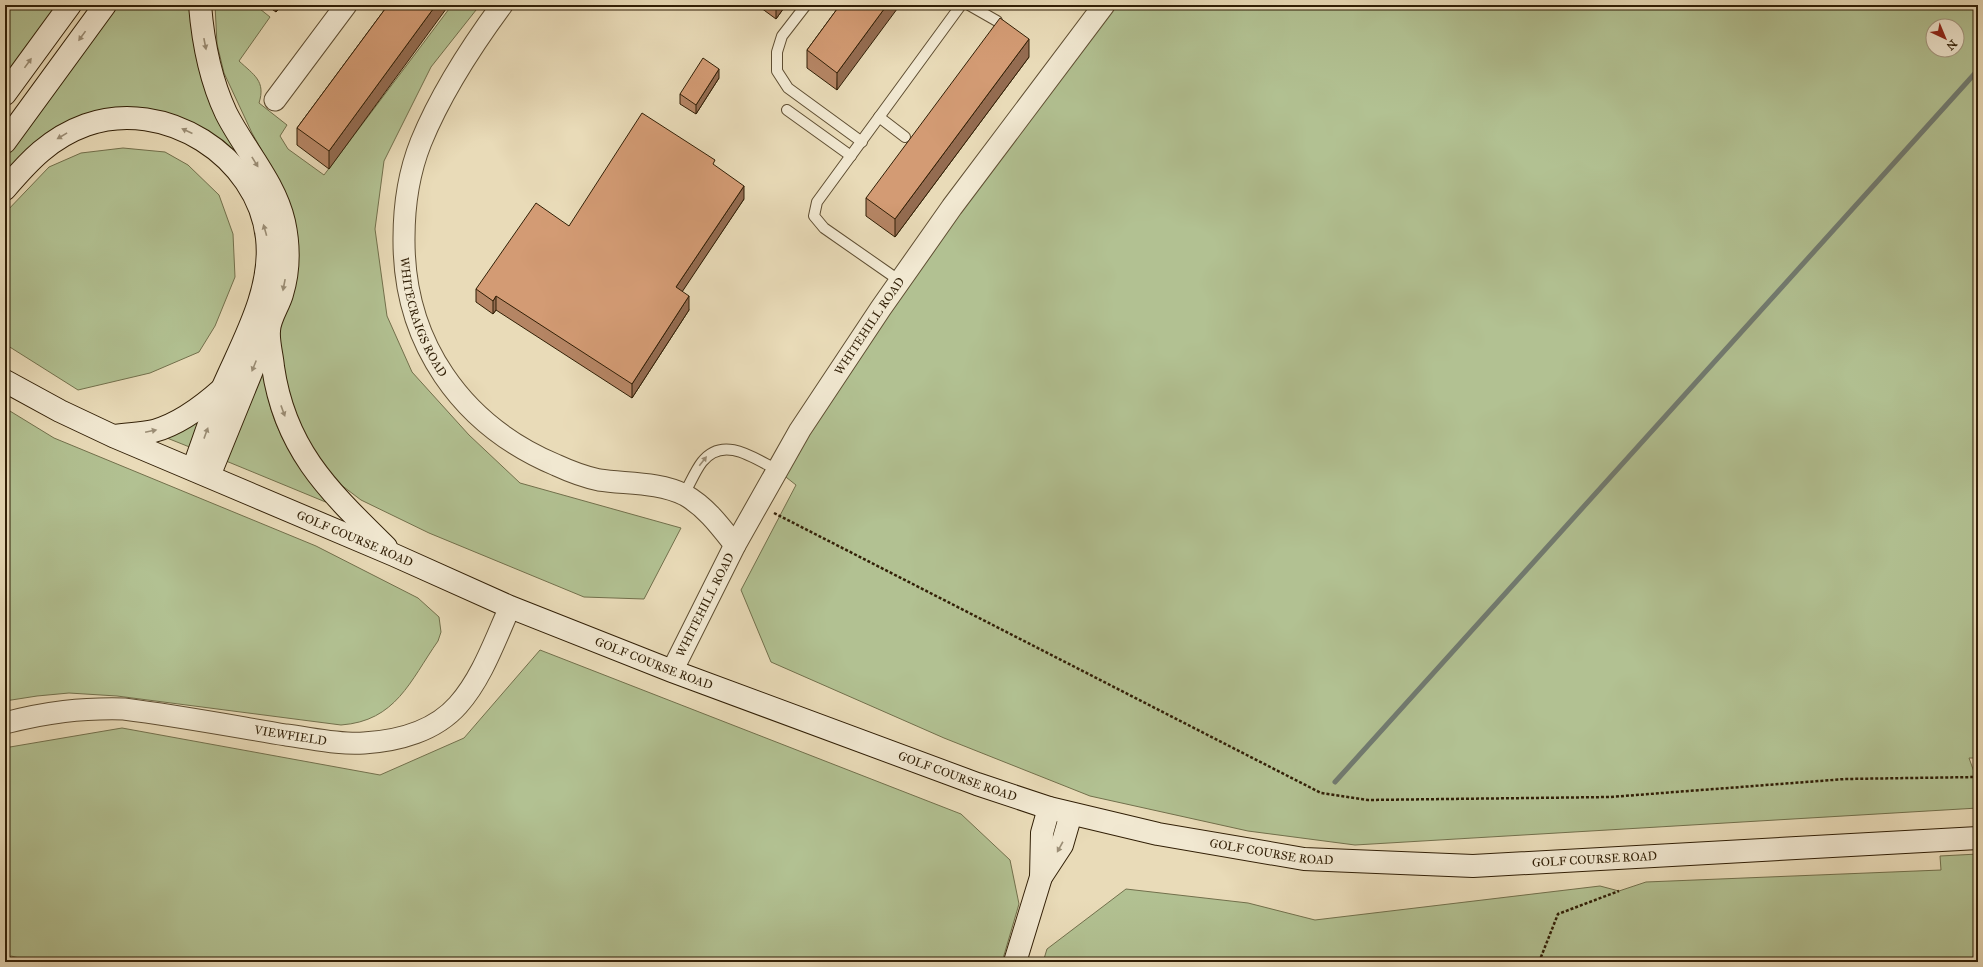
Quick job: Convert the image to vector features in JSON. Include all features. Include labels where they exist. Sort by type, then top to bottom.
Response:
[{"type":"street","points":[[5,94],[70,5]]},
{"type":"street","points":[[5,142],[105,5]]},
{"type":"street","points":[[200,5],[204,42],[213,78],[226,112],[262,174],[284,221],[287,268],[282,294],[269,330],[201,472]]},
{"type":"street","points":[[275,100],[346,5]]},
{"type":"street","name":"WHITECRAIGS ROAD","points":[[502,5],[461,65],[439,103],[421,143],[409,183],[404,216],[404,265],[410,302],[422,336],[440,369],[462,399],[488,425],[517,447],[557,466],[598,480],[652,486],[684,494],[712,516],[735,545]]},
{"type":"street","name":"WHITEHILL ROAD","points":[[672,671],[735,545],[800,430],[900,281],[952,207],[1104,5]]},
{"type":"street","points":[[5,189],[29,160],[65,134],[88,124],[114,119],[136,118],[184,129],[204,140],[222,154],[238,172],[252,193],[259,210],[267,237],[267,257],[261,296],[222,389],[201,472]]},
{"type":"street","points":[[269,330],[275,380],[281,405],[291,432],[304,456],[344,505],[394,555]]},
{"type":"street","name":"GOLF COURSE ROAD","points":[[5,381],[60,411],[113,436],[394,555],[510,607],[672,671],[977,784],[1049,808],[1158,834],[1304,859],[1474,866],[1978,838]]},
{"type":"street","points":[[113,436],[154,431],[206,404],[222,389]]},
{"type":"street","name":"VIEWFIELD","points":[[5,723],[53,712],[90,708],[124,709],[328,741],[363,744],[391,740],[415,734],[445,717],[457,706],[478,676],[510,607]]},
{"type":"street","points":[[1041,877],[1042,833],[1049,808]]},
{"type":"street","points":[[1014,962],[1041,877],[1062,845],[1072,814]]},
{"type":"lane","points":[[806,5],[782,36],[777,52],[777,72],[788,88],[862,142]]},
{"type":"lane","points":[[900,281],[824,228],[814,216],[817,202],[961,5]]},
{"type":"lane","points":[[969,5],[997,21]]},
{"type":"lane","points":[[787,110],[851,156]]},
{"type":"lane","points":[[879,117],[905,137]]},
{"type":"lane","points":[[684,494],[701,463],[709,454],[718,450],[728,448],[741,452],[777,470]]},
{"type":"path","points":[[758,505],[1321,793],[1368,800],[1610,796],[1845,779],[1978,777]]},
{"type":"path","points":[[1539,962],[1558,914],[1619,891]]},
{"type":"green space","points":[[5,5],[57,5],[5,76]]},
{"type":"green space","points":[[115,5],[192,5],[258,182],[257,325],[256,185],[131,110],[5,177],[5,154]]},
{"type":"green space","points":[[215,5],[255,5],[270,17],[239,61],[254,75],[260,84],[261,95],[259,103],[287,125],[280,136],[288,149],[324,175],[452,5],[480,5],[431,67],[384,161],[375,229],[387,316],[412,372],[469,435],[520,483],[681,528],[644,599],[584,597],[429,533],[361,500],[303,456],[275,380],[283,188],[252,133],[224,73],[217,44]]},
{"type":"green space","points":[[1104,5],[1978,5],[1978,758],[1969,758],[1978,783],[1978,808],[1355,845],[1248,831],[1090,796],[944,738],[771,662],[741,590],[796,485],[777,470]]},
{"type":"green space","points":[[123,148],[165,152],[188,165],[219,195],[233,234],[235,277],[215,326],[199,352],[150,373],[78,390],[5,344],[5,213],[49,167],[81,153]]},
{"type":"green space","points":[[262,370],[272,412],[282,437],[287,447],[313,485],[328,503],[226,461]]},
{"type":"green space","points":[[5,408],[54,438],[316,546],[418,598],[439,617],[441,632],[438,641],[410,684],[388,707],[375,716],[360,722],[341,725],[117,696],[69,693],[5,701]]},
{"type":"green space","points":[[201,417],[192,448],[162,436]]},
{"type":"green space","points":[[540,650],[961,814],[1010,860],[1019,904],[1002,962],[36,962],[11,956],[5,960],[5,750],[10,747],[122,728],[380,775],[464,738]]},
{"type":"green space","points":[[1978,854],[1978,933],[1972,962],[1043,962],[1047,949],[1126,889],[1248,903],[1315,920],[1600,886],[1619,891],[1646,882],[1941,870],[1940,856]]},
{"type":"building","points":[[388,5],[436,5],[329,151],[297,128]]},
{"type":"building","points":[[840,5],[887,5],[837,73],[807,50]]},
{"type":"building","points":[[1000,18],[1029,39],[895,219],[866,198]]},
{"type":"building","points":[[703,58],[719,69],[696,105],[680,94]]},
{"type":"building","points":[[642,113],[715,160],[713,164],[744,186],[676,287],[689,296],[632,384],[496,296],[493,301],[476,289],[536,203],[569,226]]},
{"type":"waterway","points":[[1335,782],[1978,70]]}]
